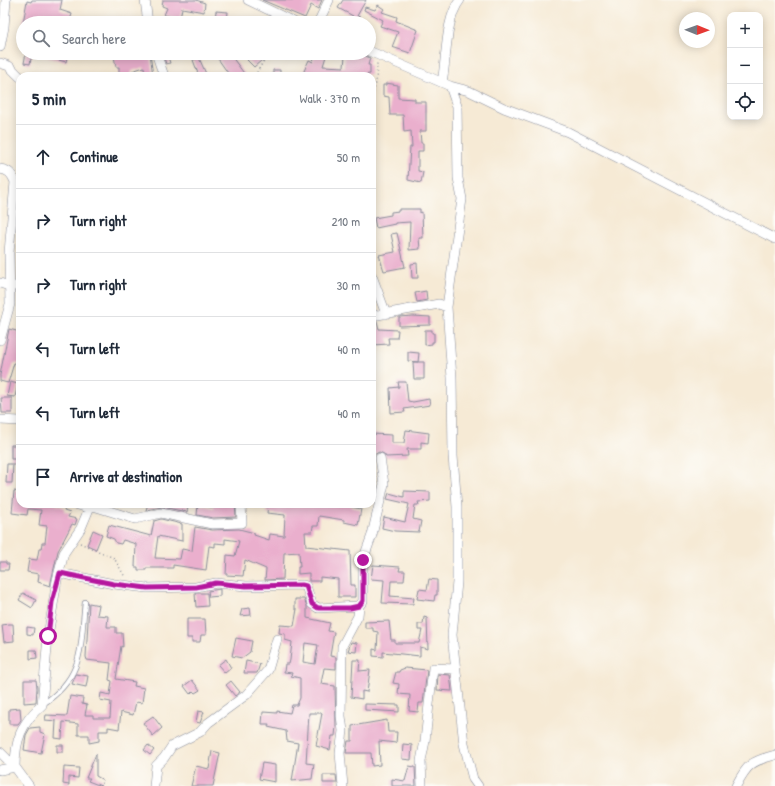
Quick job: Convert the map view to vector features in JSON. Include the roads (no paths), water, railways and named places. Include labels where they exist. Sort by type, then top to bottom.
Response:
[{"type":"street","points":[[0,47],[4,27],[6,0]]},
{"type":"street","points":[[145,0],[147,16]]},
{"type":"street","points":[[248,0],[260,2],[284,16]]},
{"type":"street","points":[[321,16],[329,0]]},
{"type":"street","points":[[460,0],[457,4],[450,26],[446,84],[457,106],[458,178],[462,199],[447,308],[452,378],[453,456],[457,507],[457,582],[452,636],[464,744],[473,778],[478,786]]},
{"type":"street","points":[[376,54],[446,84],[469,91],[504,108],[568,132],[775,239]]},
{"type":"street","points":[[158,60],[163,72]]},
{"type":"street","points":[[0,63],[9,66],[16,73]]},
{"type":"street","points":[[0,169],[6,170],[12,175],[15,182],[4,284],[10,304],[0,340]]},
{"type":"street","points":[[4,284],[16,286]]},
{"type":"street","points":[[376,287],[386,314]]},
{"type":"street","points":[[376,315],[439,304],[447,308]]},
{"type":"street","points":[[0,420],[16,421]]},
{"type":"street","points":[[343,786],[340,753],[343,731],[341,716],[342,646],[358,616],[359,606],[363,601],[363,560],[372,535],[384,484],[380,458]]},
{"type":"street","points":[[15,768],[15,752],[19,737],[28,717],[42,705],[52,602],[64,553],[74,540],[89,508]]},
{"type":"street","points":[[100,508],[135,519],[161,513],[212,524],[242,523],[241,508]]},
{"type":"street","points":[[60,573],[114,584],[161,588],[196,587],[216,583],[246,586],[302,585],[306,586],[312,604],[318,608],[350,608],[359,606]]},
{"type":"street","points":[[154,786],[156,766],[164,758],[172,746],[200,732],[208,722],[246,695],[258,682],[268,670],[277,639]]},
{"type":"street","points":[[422,786],[421,761],[427,727],[433,668],[455,669]]},
{"type":"street","points":[[0,752],[29,786]]},
{"type":"street","points":[[736,786],[744,771],[751,763],[775,755]]},
{"type":"street","points":[[0,770],[15,768]]},
{"type":"lane","points":[[42,705],[67,685],[77,665],[85,602]]}]
